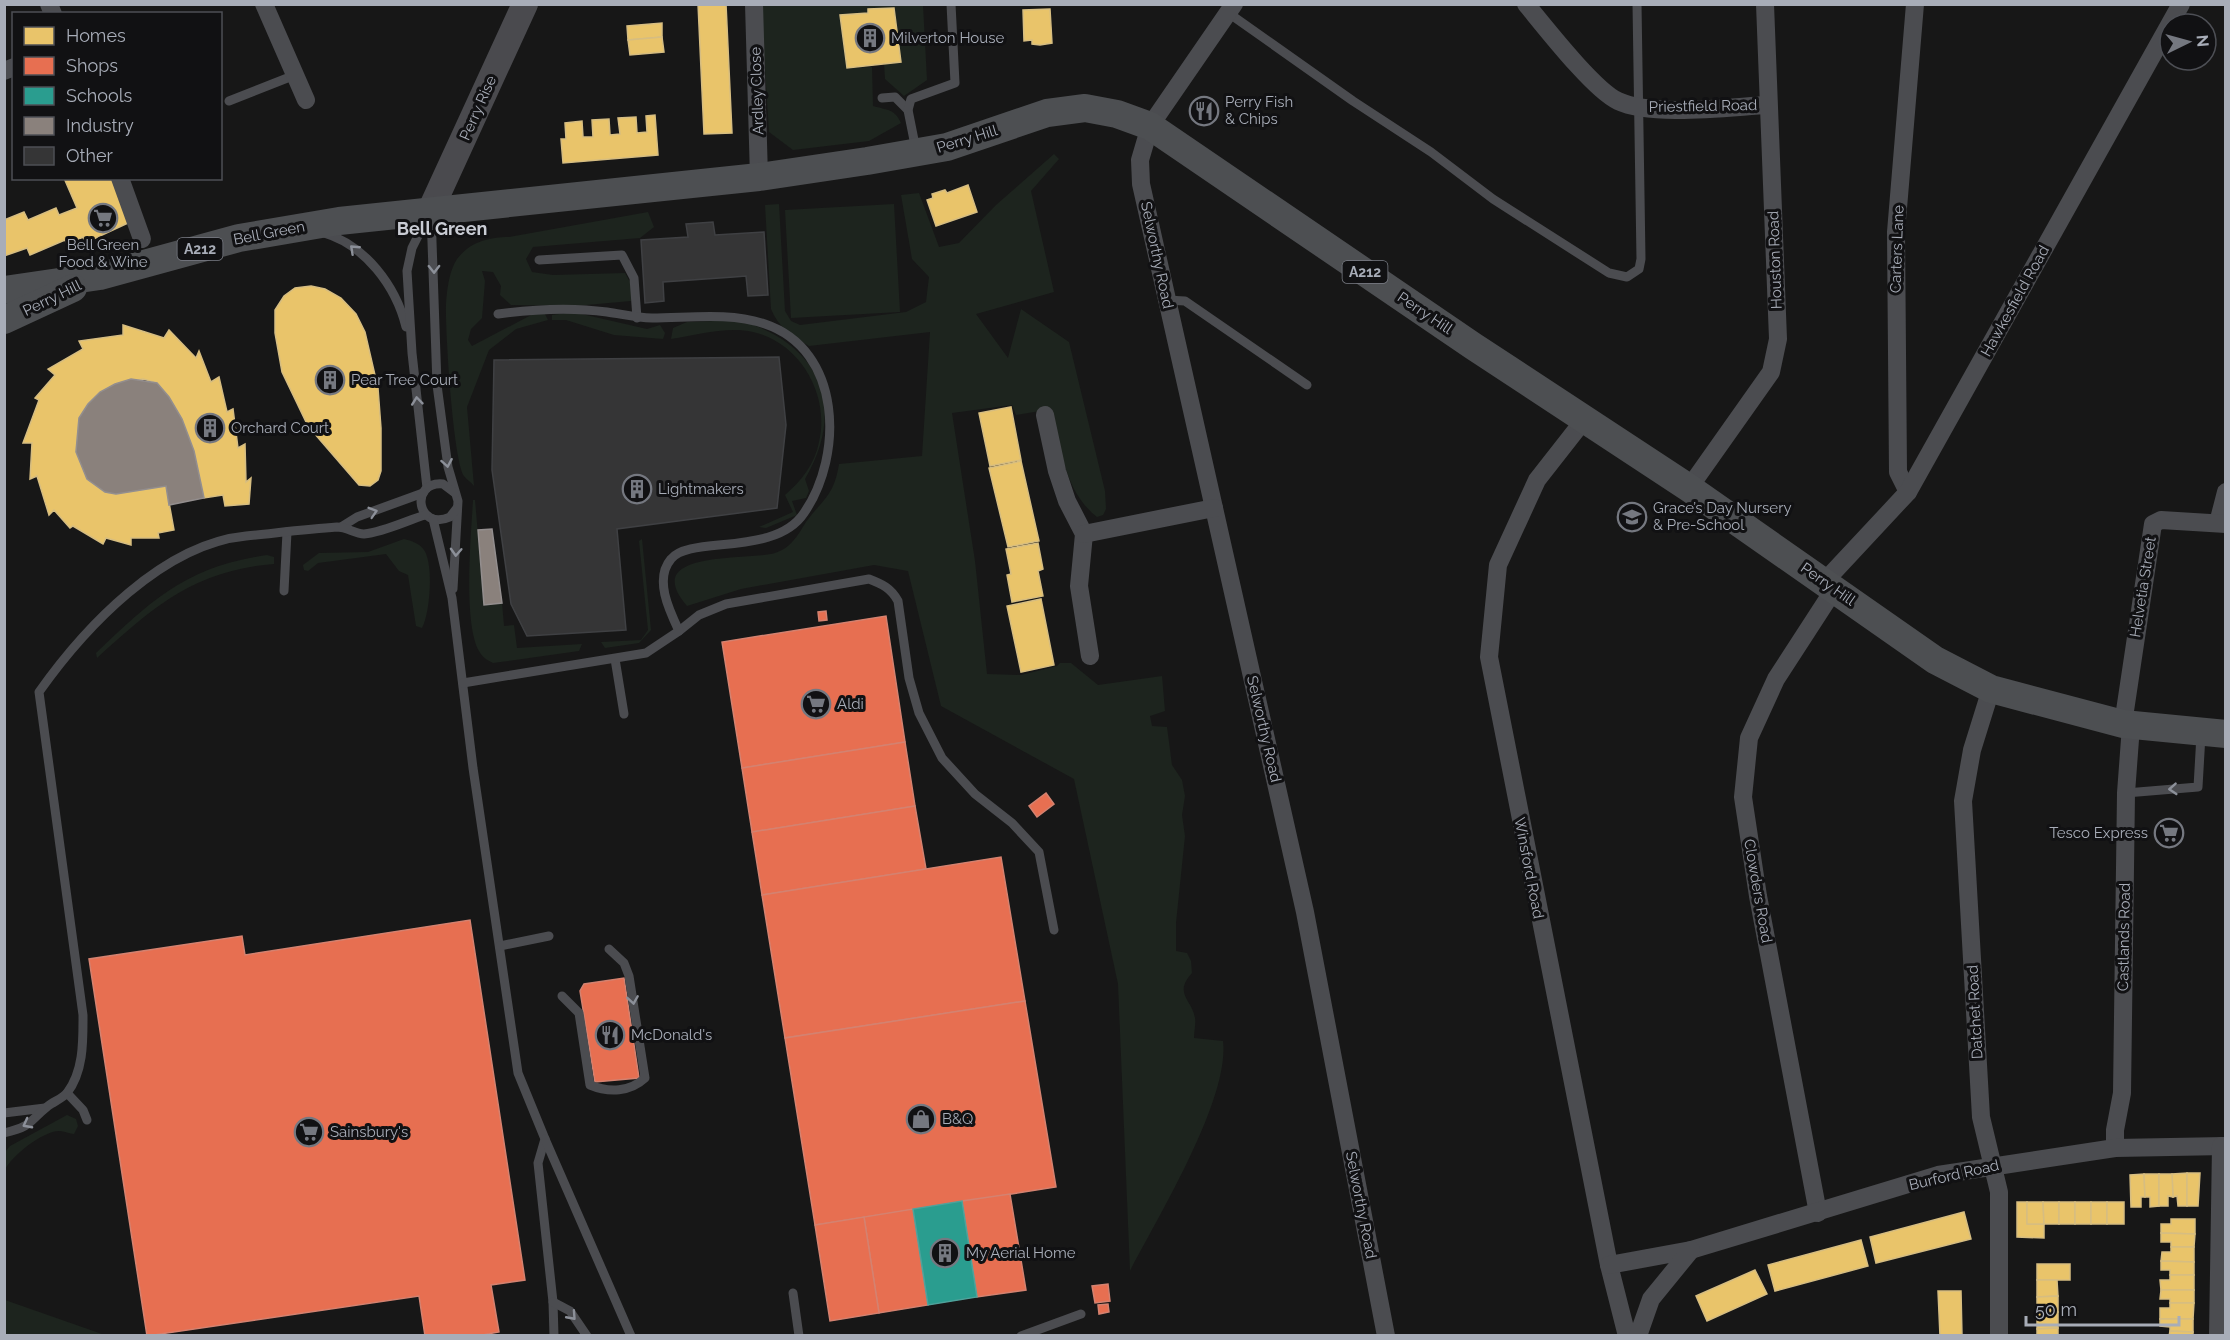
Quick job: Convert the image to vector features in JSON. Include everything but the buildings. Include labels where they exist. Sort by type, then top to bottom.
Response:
[{"type":"main road","name":"Perry Rise","points":[[430,211],[525,4]]},
{"type":"main road","name":"Perry Hill","points":[[430,211],[759,177],[947,147],[1047,113],[1085,108],[1117,114],[1150,126],[1584,420],[1689,488],[1935,660],[1991,689],[2127,725],[2213,733]]},
{"type":"main road","name":"Bell Green","points":[[4,290],[99,276],[239,238],[301,227],[430,211]]},
{"type":"main road","name":"Perry Hill","points":[[10,322],[99,276]]},
{"type":"street","points":[[264,4],[306,100]]},
{"type":"street","name":"Ardley Close","points":[[754,4],[759,177]]},
{"type":"street","name":"Priestfield Road","points":[[1526,4],[1580,67],[1616,100],[1638,107],[1768,105]]},
{"type":"street","name":"Houston Road","points":[[1689,488],[1771,372],[1778,339],[1765,4]]},
{"type":"street","name":"Carters Lane","points":[[1908,492],[1898,472],[1896,232],[1915,4]]},
{"type":"street","name":"Hawkesfield Road","points":[[1830,585],[1908,492],[2181,4]]},
{"type":"street","name":"Selworthy Road","points":[[1231,8],[1150,126],[1142,144],[1141,184],[1305,912],[1386,1335]]},
{"type":"street","points":[[121,180],[142,239]]},
{"type":"street","points":[[1045,415],[1057,471],[1067,501],[1084,534],[1079,586],[1080,607],[1090,656]]},
{"type":"street","name":"Winsford Road","points":[[1584,420],[1537,480],[1498,565],[1489,657],[1609,1265],[1628,1335]]},
{"type":"street","points":[[2222,524],[2226,492]]},
{"type":"street","points":[[1084,534],[1214,508]]},
{"type":"street","name":"Helvetia Street","points":[[2127,725],[2153,524],[2161,520],[2222,524]]},
{"type":"street","name":"Clowders Road","points":[[1818,1213],[1758,896],[1743,797],[1749,738],[1776,679],[1830,585]]},
{"type":"street","name":"Datchet Road","points":[[1991,689],[1972,750],[1963,801],[1981,1117],[1999,1192],[1999,1335]]},
{"type":"street","name":"Castlands Road","points":[[2115,1148],[2115,1130],[2122,1093],[2127,725]]},
{"type":"street","points":[[2218,1335],[2223,1146]]},
{"type":"street","name":"Burford Road","points":[[1609,1265],[1691,1250],[1938,1176],[1991,1165],[2115,1148],[2223,1146]]},
{"type":"street","points":[[1638,1335],[1651,1299],[1691,1250]]},
{"type":"lane","points":[[916,152],[908,110],[912,99],[955,83],[951,4]]},
{"type":"lane","name":"Priestfield Road","points":[[1637,4],[1638,107]]},
{"type":"lane","points":[[1231,8],[1353,101],[1431,152],[1493,199],[1609,273],[1621,276],[1635,274],[1639,269],[1641,259],[1638,107]]},
{"type":"lane","points":[[229,101],[295,75]]},
{"type":"lane","points":[[882,98],[895,97],[908,110]]},
{"type":"lane","points":[[430,211],[412,249],[406,271],[425,490],[421,504],[429,517],[452,598],[519,1073],[545,1139],[631,1335]]},
{"type":"lane","points":[[430,211],[438,395],[448,467],[457,495],[452,598]]},
{"type":"lane","points":[[301,227],[343,239],[379,272],[397,302],[412,353]]},
{"type":"lane","points":[[539,260],[622,255],[634,278],[637,318]]},
{"type":"lane","points":[[1167,300],[1185,302],[1307,385]]},
{"type":"lane","points":[[498,314],[565,309],[608,312],[637,318],[730,316],[767,325],[808,352],[818,367],[829,407],[826,465],[816,492],[802,516],[769,537],[752,542],[686,550],[672,556],[664,567],[663,581],[666,599],[679,631]]},
{"type":"lane","points":[[341,527],[357,517],[443,484],[449,486],[457,495]]},
{"type":"lane","points":[[4,1133],[26,1127],[45,1108],[67,1093],[84,1048],[83,1015],[39,692],[67,655],[110,608],[178,558],[207,545],[243,536],[341,527],[361,534],[429,517],[450,516],[457,507]]},
{"type":"lane","points":[[284,591],[287,532]]},
{"type":"lane","points":[[464,683],[646,653],[699,615],[726,604],[869,579],[883,584],[893,592],[898,601],[909,678],[919,713],[942,758],[975,794],[1012,823],[1039,852],[1054,930]]},
{"type":"lane","points":[[615,659],[624,714]]},
{"type":"lane","points":[[2126,793],[2198,787],[2213,733]]},
{"type":"lane","points":[[500,946],[549,936]]},
{"type":"lane","points":[[562,996],[579,1013],[590,1085],[606,1092],[637,1086],[645,1078],[629,976],[624,963],[609,949]]},
{"type":"lane","points":[[67,1093],[83,1110],[87,1120]]},
{"type":"lane","points":[[4,1113],[45,1108]]},
{"type":"lane","points":[[545,1139],[538,1163],[553,1302],[554,1335]]},
{"type":"lane","points":[[793,1293],[799,1335]]},
{"type":"lane","points":[[553,1302],[570,1311],[587,1335]]},
{"type":"lane","points":[[1020,1335],[1082,1314]]},
{"type":"shaded area","points":[[761,5],[923,5],[927,80],[904,96],[885,79],[884,63],[901,62],[894,8],[869,9],[868,13],[840,15],[847,68],[872,67],[873,106],[893,113],[901,123],[869,141],[793,150],[769,132]]},
{"type":"shaded area","points":[[1054,154],[1059,159],[1031,191],[1054,292],[976,314],[1008,358],[1021,309],[1069,342],[1105,491],[1106,509],[1103,515],[1097,517],[1077,495],[1061,453],[1052,409],[1016,415],[1012,405],[952,413],[975,561],[987,674],[1021,675],[1057,666],[1060,663],[1071,663],[1098,685],[1162,676],[1165,711],[1150,716],[1152,726],[1167,727],[1172,765],[1182,780],[1185,796],[1182,815],[1185,836],[1176,923],[1176,951],[1187,953],[1191,961],[1192,973],[1184,986],[1184,991],[1195,1018],[1194,1038],[1223,1041],[1222,1065],[1215,1094],[1190,1158],[1130,1271],[1118,984],[1074,779],[941,706],[908,571],[874,565],[741,589],[687,606],[676,588],[677,575],[687,566],[723,558],[775,553],[785,548],[794,540],[831,490],[839,464],[922,456],[930,332],[809,346],[791,335],[777,321],[771,309],[765,205],[779,204],[785,311],[791,321],[800,325],[906,312],[926,302],[929,277],[912,259],[901,195],[919,193],[939,247],[959,243],[996,205]]},
{"type":"shaded area","points":[[894,204],[900,312],[791,318],[785,210]]},
{"type":"shaded area","points":[[648,212],[654,227],[640,238],[533,247],[526,259],[532,272],[553,275],[625,273],[634,289],[631,301],[575,306],[511,305],[500,295],[501,286],[493,272],[482,271],[485,281],[482,318],[471,329],[468,340],[472,346],[535,313],[545,314],[548,320],[516,329],[489,350],[467,407],[474,486],[464,476],[460,465],[448,365],[446,299],[450,275],[457,259],[468,248],[487,239]]},
{"type":"shaded area","points":[[573,312],[647,329],[660,325],[665,333],[663,339],[614,335],[566,320],[552,320],[552,315]]},
{"type":"shaded area","points":[[738,320],[766,330],[789,344],[806,361],[818,380],[824,402],[824,426],[818,452],[805,479],[809,491],[806,498],[792,501],[797,515],[766,528],[759,527],[793,512],[785,495],[802,478],[814,458],[821,425],[820,407],[816,390],[798,360],[785,347],[770,338],[753,332],[733,330],[671,339],[673,328],[687,322]]},
{"type":"shaded area","points":[[473,500],[475,500],[484,604],[502,603],[504,626],[514,625],[517,648],[582,644],[579,651],[493,663],[480,653],[474,638],[470,600]]},
{"type":"shaded area","points":[[404,539],[424,550],[429,566],[429,601],[422,628],[416,626],[408,575],[399,571],[386,554],[318,563],[308,571],[304,570],[303,565],[319,553],[368,552]]},
{"type":"shaded area","points":[[642,539],[651,630],[639,643],[605,648],[601,642],[641,640],[648,630],[639,541]]},
{"type":"shaded area","points":[[267,555],[274,557],[274,564],[221,574],[177,594],[137,623],[97,658],[96,653],[116,634],[172,588],[214,568],[239,560]]},
{"type":"shaded area","points":[[67,1115],[76,1119],[78,1126],[74,1134],[60,1131],[37,1139],[21,1151],[5,1170],[5,1152],[10,1146]]},
{"type":"shaded area","points":[[5,1300],[102,1334],[107,1335],[5,1335]]},
{"type":"place","name":"Milverton House","points":[[870,38]]},
{"type":"place","name":"Perry Fish & Chips","points":[[1204,111]]},
{"type":"place","name":"Bell Green Food & Wine","points":[[103,218]]},
{"type":"place","name":"Pear Tree Court","points":[[330,380]]},
{"type":"place","name":"Orchard Court","points":[[210,428]]},
{"type":"place","name":"Lightmakers","points":[[637,489]]},
{"type":"place","name":"Grace’s Day Nursery & Pre-School","points":[[1632,517]]},
{"type":"place","name":"Aldi","points":[[816,704]]},
{"type":"place","name":"Tesco Express","points":[[2169,833]]},
{"type":"place","name":"McDonald's","points":[[610,1035]]},
{"type":"place","name":"B&Q","points":[[921,1119]]},
{"type":"place","name":"Sainsbury's","points":[[309,1132]]},
{"type":"place","name":"My Aerial Home","points":[[945,1253]]},
{"type":"district","name":"Bell Green","points":[[442,229]]}]
